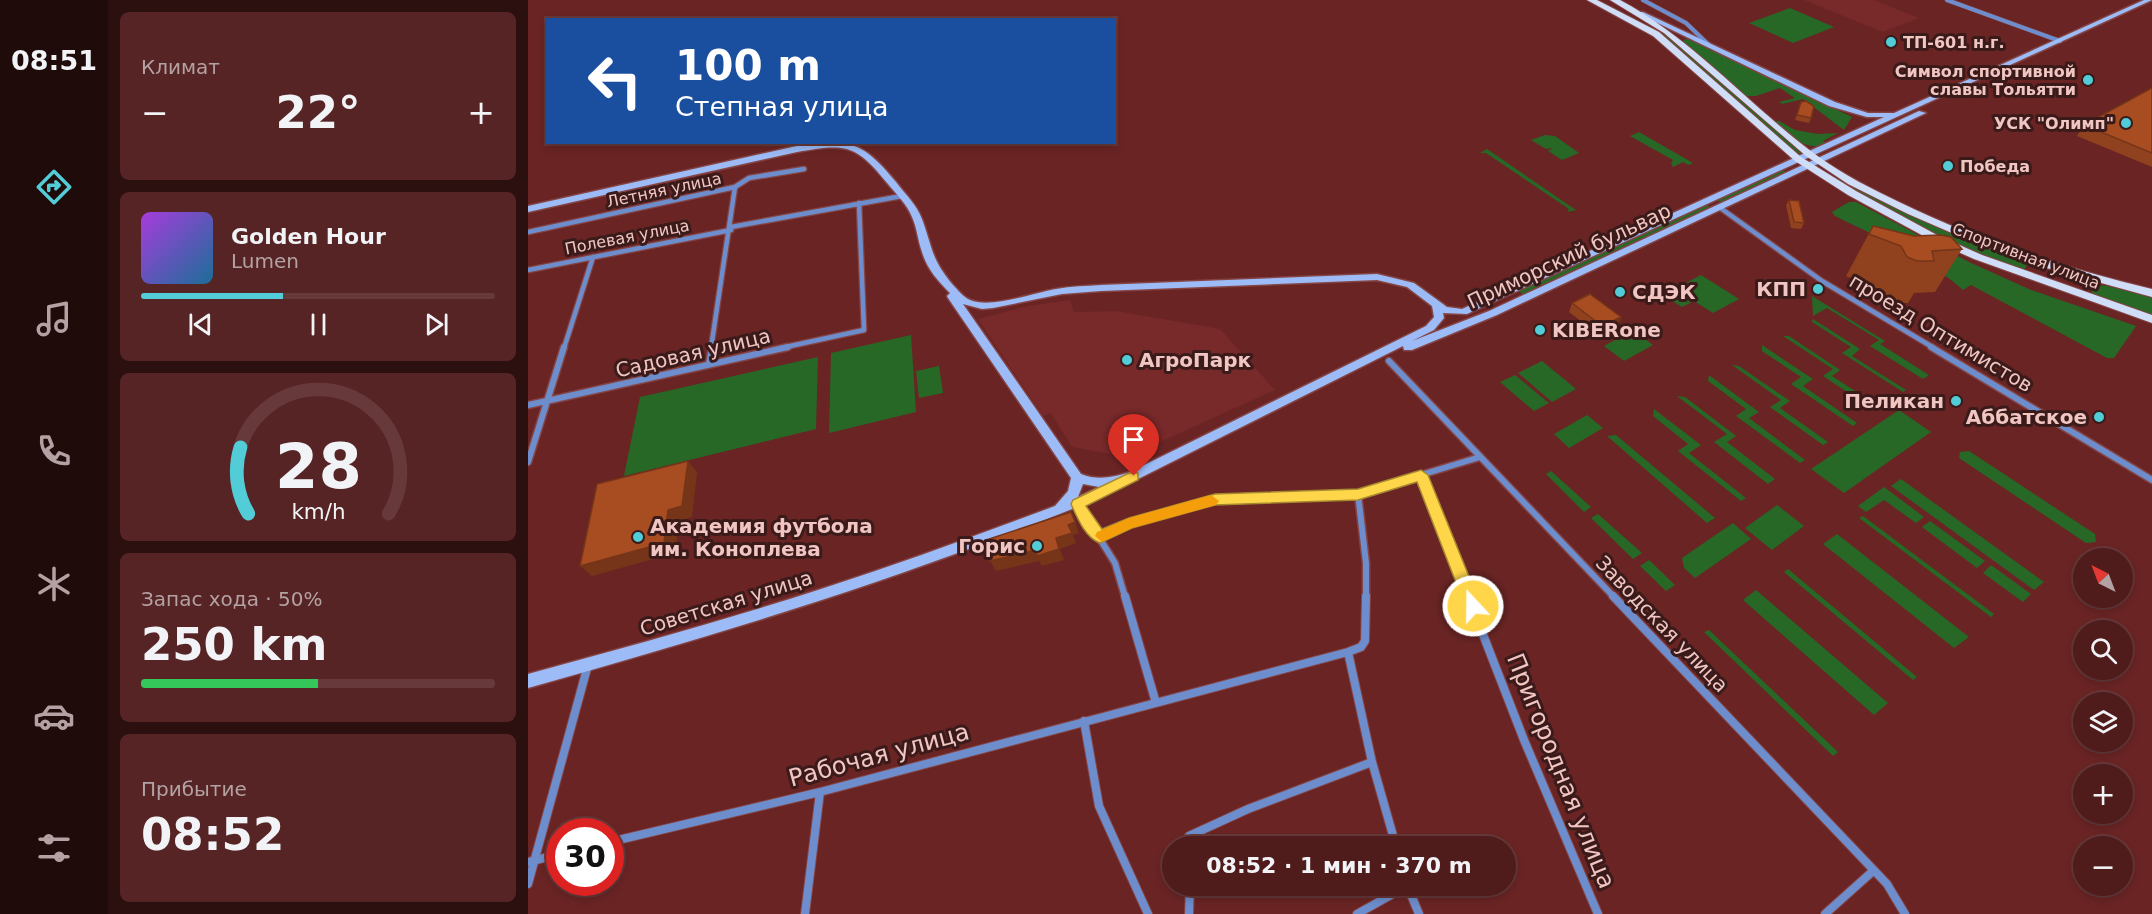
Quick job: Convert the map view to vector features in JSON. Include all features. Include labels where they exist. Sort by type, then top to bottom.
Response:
[{"type":"main road","points":[[1591,0],[1660,32]]},
{"type":"main road","points":[[1614,0],[1844,109],[1879,116],[1905,112]]},
{"type":"main road","name":"Приморский бульвар","points":[[1332,378],[1493,312],[1719,207],[1905,112],[2149,0]]},
{"type":"main road","points":[[1611,10],[1626,12],[1629,10],[1626,6]]},
{"type":"main road","points":[[1641,13],[1660,32],[1813,161],[2152,6]]},
{"type":"main road","name":"Спортивная улица","points":[[1660,32],[1798,159],[1813,161],[1929,220],[2047,266],[2152,294]]},
{"type":"main road","points":[[528,209],[797,149],[839,144],[851,145],[866,152],[902,195],[917,218],[925,250],[933,267],[976,333],[1077,477],[1088,483],[1134,476],[1430,328],[1439,318],[1437,307],[1410,285],[1377,277],[1114,287],[1058,292],[980,305],[966,303],[933,267]]},
{"type":"main road","name":"Приморский бульвар","points":[[1437,307],[1451,312],[1463,312],[1483,304],[1798,159]]},
{"type":"main road","name":"Спортивная улица","points":[[1813,161],[1933,237],[2040,281],[2152,319]]},
{"type":"main road","points":[[1708,200],[1719,207]]},
{"type":"main road","points":[[2040,281],[2058,279],[2057,273],[2047,266]]},
{"type":"main road","points":[[2097,301],[2087,296],[2081,285],[2091,280],[2103,281]]},
{"type":"main road","points":[[976,333],[975,318],[995,303]]},
{"type":"main road","points":[[1483,304],[1493,312]]},
{"type":"main road","name":"Советская улица","points":[[528,681],[672,641],[851,585],[1078,504],[1134,476]]},
{"type":"main road","points":[[1051,514],[1072,496],[1078,484],[1077,477]]},
{"type":"street","points":[[1643,0],[1666,11],[1695,30],[1711,46]]},
{"type":"street","points":[[1947,0],[2060,41]]},
{"type":"street","points":[[1684,34],[1693,34],[1695,30]]},
{"type":"street","name":"Летняя улица","points":[[528,232],[735,187],[749,178],[804,169]]},
{"type":"street","points":[[709,364],[731,229],[735,187]]},
{"type":"street","name":"Полевая улица","points":[[528,270],[902,195]]},
{"type":"street","name":"Садовая улица","points":[[528,405],[864,330],[859,204]]},
{"type":"street","name":"проезд Оптимистов","points":[[1719,207],[1770,241],[1822,281],[2152,480]]},
{"type":"street","points":[[528,462],[593,257]]},
{"type":"street","name":"Заводская улица","points":[[1389,362],[1887,884],[1905,914]]},
{"type":"street","points":[[1100,537],[1129,524],[1215,500],[1358,494],[1480,457]]},
{"type":"street","name":"Пригородная улица","points":[[1421,475],[1524,740],[1598,914]]},
{"type":"street","points":[[1358,494],[1366,563],[1365,641],[1361,647],[1348,652],[1372,762],[1393,836]]},
{"type":"street","points":[[1078,504],[1087,522],[1100,537],[1122,581],[1156,703]]},
{"type":"street","name":"Рабочая улица","points":[[624,839],[820,792],[1348,652]]},
{"type":"street","points":[[528,884],[532,861],[588,664]]},
{"type":"street","points":[[1084,721],[1099,806],[1148,914]]},
{"type":"street","points":[[1189,836],[1248,809],[1372,762]]},
{"type":"street","points":[[805,914],[820,792]]},
{"type":"street","points":[[1825,914],[1873,871]]},
{"type":"street","points":[[1189,914],[1190,896]]},
{"type":"street","points":[[1357,914],[1389,896]]},
{"type":"street","points":[[1411,896],[1419,914]]},
{"type":"shaded area","points":[[1804,0],[1874,0],[1919,18],[1883,32]]},
{"type":"shaded area","name":"АгроПарк","points":[[1070,300],[1074,312],[1117,311],[1220,329],[1275,390],[1127,457],[1072,447],[1051,413],[1043,416],[978,319],[1028,306]]},
{"type":"green space","points":[[1790,8],[1834,27],[1793,43],[1749,23]]},
{"type":"green space","points":[[1658,29],[1698,61],[1802,154],[1796,153],[1655,30]]},
{"type":"green space","points":[[1685,39],[1852,117],[1844,130],[1803,99],[1782,104],[1779,102],[1795,98],[1780,88],[1756,96],[1744,96],[1682,42]]},
{"type":"green space","points":[[1774,121],[1779,121],[1795,130],[1818,134],[1838,133],[1823,141],[1826,143],[1811,146],[1792,137]]},
{"type":"green space","points":[[1639,132],[1693,163],[1689,165],[1683,162],[1673,167],[1671,163],[1673,160],[1630,136]]},
{"type":"green space","points":[[1545,135],[1555,136],[1579,153],[1562,160],[1548,151],[1553,148],[1546,149],[1531,140]]},
{"type":"green space","points":[[1487,149],[1576,210],[1567,212],[1569,209],[1486,153],[1480,153]]},
{"type":"green space","points":[[1781,170],[1787,172],[1721,202],[1716,200]]},
{"type":"green space","points":[[1841,178],[1931,224],[2028,263],[2023,272],[1940,237],[1835,180]]},
{"type":"green space","points":[[1849,202],[1856,202],[1969,262],[2031,290],[2136,326],[2114,358],[2107,358],[1971,285],[1963,290],[1918,258],[1835,216],[1832,212]]},
{"type":"green space","points":[[1705,204],[1710,207],[1523,295],[1519,291]]},
{"type":"green space","points":[[1701,275],[1739,299],[1713,313],[1694,301],[1682,307],[1663,295]]},
{"type":"green space","points":[[2095,285],[2152,297],[2152,316],[2093,295],[2091,290]]},
{"type":"green space","points":[[1812,296],[1885,341],[1880,344],[1929,375],[1923,379],[1870,346],[1879,340],[1827,308],[1813,316]]},
{"type":"green space","points":[[1813,319],[1860,349],[1852,356],[1906,390],[1903,392],[1842,353],[1851,347],[1812,322]]},
{"type":"green space","points":[[1633,330],[1653,345],[1624,361],[1604,346]]},
{"type":"green space","points":[[911,335],[916,412],[829,433],[831,353]]},
{"type":"green space","points":[[1783,336],[1789,336],[1840,370],[1832,376],[1881,408],[1876,411],[1823,376],[1833,369]]},
{"type":"green space","points":[[1762,345],[1813,379],[1803,386],[1857,423],[1853,426],[1791,384],[1801,377],[1762,351]]},
{"type":"green space","points":[[818,357],[816,429],[624,476],[640,397]]},
{"type":"green space","points":[[1542,361],[1576,389],[1552,402],[1518,373]]},
{"type":"green space","points":[[1732,365],[1739,366],[1790,401],[1780,408],[1828,442],[1823,445],[1770,407],[1781,400]]},
{"type":"green space","points":[[939,366],[943,393],[919,398],[916,371]]},
{"type":"green space","points":[[1515,375],[1549,403],[1534,411],[1500,382]]},
{"type":"green space","points":[[1709,375],[1759,412],[1749,418],[1805,460],[1800,463],[1736,416],[1746,409],[1708,381]]},
{"type":"green space","points":[[1677,396],[1685,397],[1736,436],[1727,442],[1775,479],[1768,484],[1714,442],[1727,434]]},
{"type":"green space","points":[[1654,409],[1701,445],[1689,453],[1746,498],[1741,501],[1678,451],[1688,444],[1653,416]]},
{"type":"green space","points":[[1899,410],[1931,432],[1844,493],[1811,469]]},
{"type":"green space","points":[[1587,415],[1603,428],[1569,448],[1554,434]]},
{"type":"green space","points":[[1616,435],[1715,518],[1707,523],[1607,436]]},
{"type":"green space","points":[[1969,451],[2095,534],[2096,542],[2086,543],[1959,458],[1960,452]]},
{"type":"green space","points":[[1551,471],[1591,507],[1584,512],[1546,474]]},
{"type":"green space","points":[[1901,479],[2044,582],[2034,590],[1891,486]]},
{"type":"green space","points":[[1884,487],[1924,517],[1916,523],[1884,500],[1866,512],[1858,506]]},
{"type":"green space","points":[[1777,505],[1804,526],[1772,550],[1745,528]]},
{"type":"green space","points":[[1598,514],[1642,553],[1633,559],[1591,518]]},
{"type":"green space","points":[[1863,516],[1994,614],[1991,617],[1859,518]]},
{"type":"green space","points":[[1930,521],[1985,561],[1977,568],[1922,527]]},
{"type":"green space","points":[[1733,523],[1751,539],[1695,578],[1684,568],[1682,558]]},
{"type":"green space","points":[[1837,534],[1969,637],[1954,648],[1823,544]]},
{"type":"green space","points":[[1649,560],[1675,585],[1666,591],[1640,566]]},
{"type":"green space","points":[[1991,565],[2031,594],[2023,602],[1983,573]]},
{"type":"green space","points":[[1788,569],[1917,677],[1913,680],[1784,572]]},
{"type":"green space","points":[[1756,590],[1888,703],[1874,715],[1743,600]]},
{"type":"green space","points":[[1709,630],[1838,752],[1833,756],[1704,632]]},
{"type":"building","name":"УСК \"Олимп\"","points":[[2152,88],[2152,153],[2084,125]]},
{"type":"building","points":[[1806,101],[1814,106],[1811,118],[1797,115],[1801,102]]},
{"type":"building","points":[[1789,200],[1799,201],[1804,223],[1794,222]]},
{"type":"building","points":[[1873,226],[1914,236],[1951,237],[1962,249],[1932,251],[1934,261],[1917,261],[1907,257],[1901,246],[1869,234]]},
{"type":"building","points":[[1590,294],[1621,317],[1602,326],[1572,303]]},
{"type":"building","name":"Академия футбола им. Коноплева","points":[[688,461],[682,506],[668,510],[664,543],[580,566],[597,484]]},
{"type":"building","points":[[1071,512],[1075,522],[1068,525],[1072,533],[1056,538],[1059,549],[1037,556],[1036,550],[990,561],[986,540]]},
{"type":"building","points":[[746,545],[744,555],[734,558],[736,547]]},
{"type":"slow traffic","points":[[1102,536],[1129,524],[1211,501]]},
{"type":"place","name":"ТП-601 н.г.","points":[[1891,42]]},
{"type":"place","name":"Символ спортивной славы Тольятти","points":[[2088,80]]},
{"type":"place","name":"УСК \"Олимп\"","points":[[2126,123]]},
{"type":"place","name":"Победа","points":[[1948,166]]},
{"type":"place","name":"КПП","points":[[1818,289]]},
{"type":"place","name":"СДЭК","points":[[1620,292]]},
{"type":"place","name":"KIBERone","points":[[1540,330]]},
{"type":"place","name":"АгроПарк","points":[[1127,360]]},
{"type":"place","name":"Пеликан","points":[[1956,401]]},
{"type":"place","name":"Аббатское","points":[[2099,417]]},
{"type":"place","name":"Академия футбола им. Коноплева","points":[[638,537]]},
{"type":"place","name":"Горис","points":[[1037,546]]},
{"type":"route","points":[[1134,476],[1078,504],[1087,522],[1100,537],[1129,524],[1215,500],[1358,494],[1421,475],[1473,606]]}]
